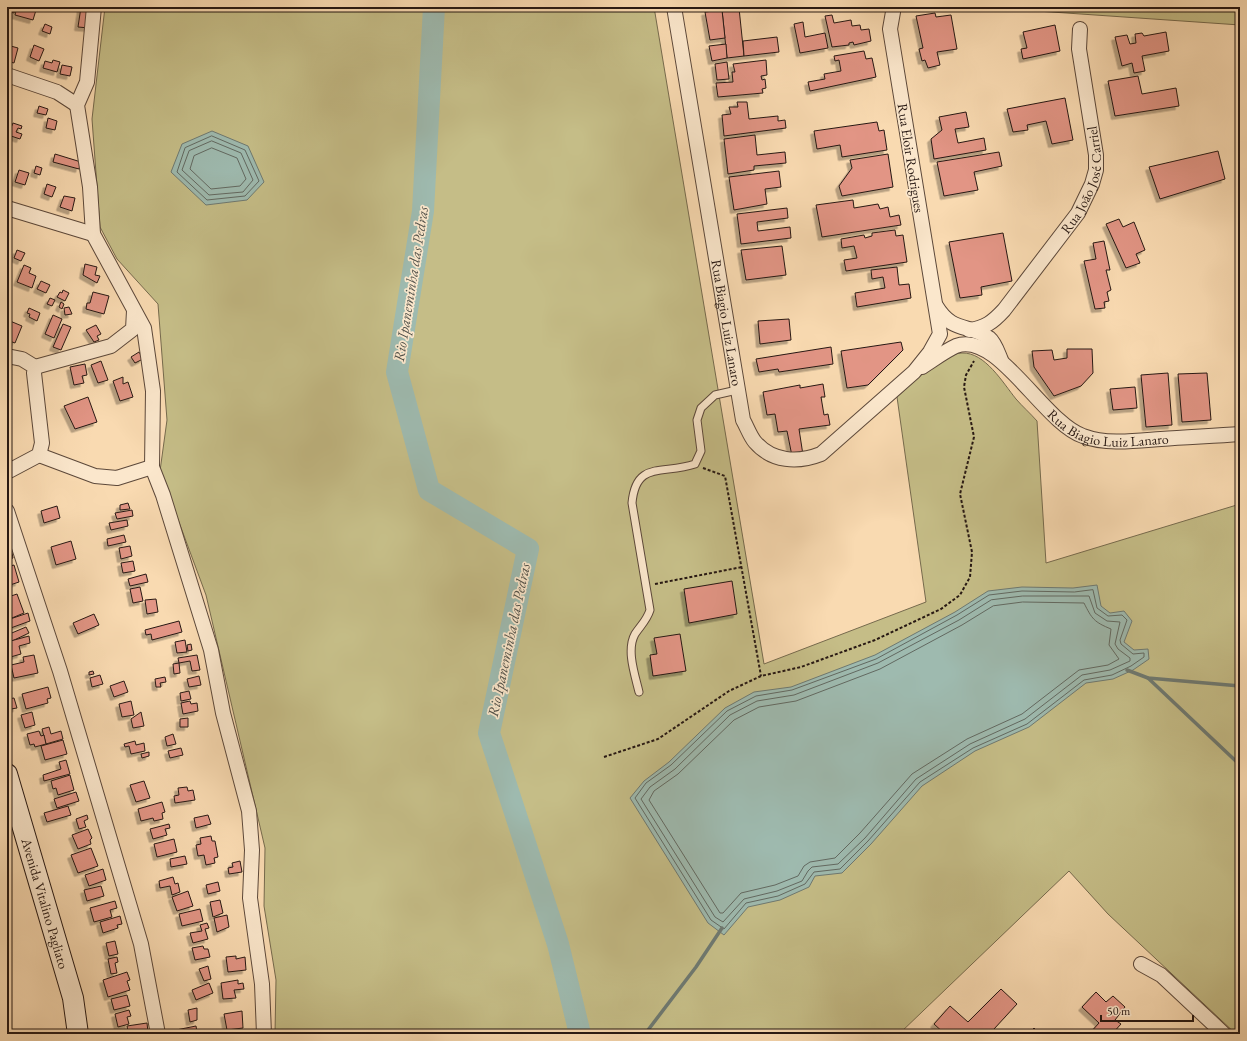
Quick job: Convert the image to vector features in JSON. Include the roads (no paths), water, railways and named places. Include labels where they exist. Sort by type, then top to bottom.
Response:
[{"type":"street","points":[[94,7],[87,82],[77,105],[90,187],[93,234],[144,328],[153,390],[152,467],[163,496],[211,650],[223,714],[249,811],[252,850],[250,898],[262,984],[264,1034]]},
{"type":"street","name":"Rua Biagio Luiz Lanaro","points":[[674,7],[737,390],[743,420],[755,441],[764,450],[791,460],[806,459],[820,454],[914,372],[957,346]]},
{"type":"street","name":"Rua Eloir Rodrigues","points":[[893,12],[890,29],[940,334]]},
{"type":"street","name":"Rua João José Carriel","points":[[969,330],[983,328],[991,324],[1004,310],[1078,213],[1092,184],[1096,170],[1096,155],[1079,49],[1080,29]]},
{"type":"street","points":[[7,75],[57,92],[77,105]]},
{"type":"street","points":[[7,208],[93,234]]},
{"type":"street","name":"Rua Eloir Rodrigues","points":[[935,304],[942,316],[955,325]]},
{"type":"street","points":[[7,356],[22,359],[35,367],[111,346],[133,329],[134,310]]},
{"type":"street","name":"Rua João José Carriel","points":[[995,354],[996,331],[1004,310]]},
{"type":"street","points":[[957,346],[962,337],[961,330],[955,325],[944,327],[940,334],[944,344],[950,347],[973,346],[995,354]]},
{"type":"street","name":"Rua Biagio Luiz Lanaro","points":[[955,325],[988,338],[995,354],[1056,419],[1069,430],[1081,436],[1112,441],[1240,434]]},
{"type":"street","name":"Rua Biagio Luiz Lanaro","points":[[914,372],[930,352],[940,334]]},
{"type":"street","points":[[7,472],[39,455],[42,443],[34,373],[35,367]]},
{"type":"street","points":[[39,455],[95,476],[117,478],[152,467]]},
{"type":"street","points":[[7,511],[60,670],[141,944],[158,1034]]},
{"type":"street","name":"Avenida Vitalino Pagliato","points":[[7,774],[73,998],[78,1034]]},
{"type":"street","points":[[1142,964],[1161,975],[1224,1034]]},
{"type":"lane","points":[[638,692],[631,652],[632,641],[636,633],[648,619],[650,610],[632,503],[633,488],[639,478],[652,472],[685,468],[695,464],[700,451],[697,420],[700,408],[715,395],[737,390]]},
{"type":"water","points":[[212,131],[248,146],[264,182],[247,200],[206,205],[171,172],[182,144]]},
{"type":"water","points":[[1097,585],[1101,606],[1110,613],[1124,611],[1132,621],[1124,642],[1134,650],[1148,649],[1149,659],[1133,670],[1113,679],[1086,683],[1029,727],[975,751],[922,786],[871,844],[842,873],[815,876],[809,887],[780,900],[748,907],[724,935],[708,923],[630,798],[644,781],[669,762],[725,708],[754,692],[791,687],[875,655],[955,612],[988,591],[1022,587],[1073,588]]},
{"type":"waterway","name":"Rio Ipaneminha das Pedras","points":[[434,7],[423,211],[397,372],[429,490],[528,549],[489,733],[558,944],[580,1034]]},
{"type":"waterway","points":[[1127,670],[1148,678],[1240,686]]},
{"type":"waterway","points":[[1148,678],[1240,765]]},
{"type":"waterway","points":[[645,1034],[696,967],[722,928]]}]
